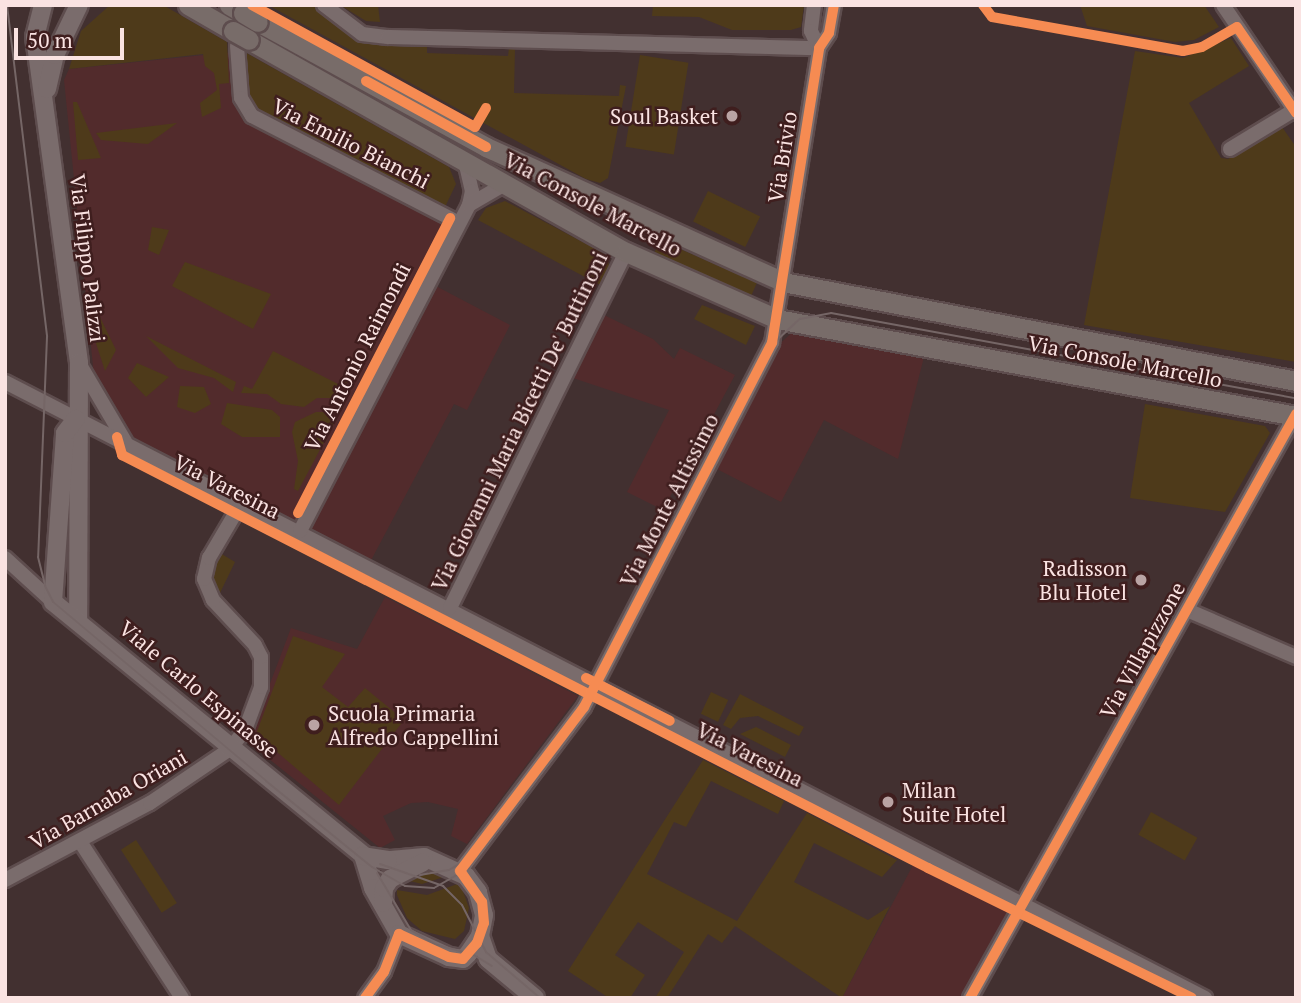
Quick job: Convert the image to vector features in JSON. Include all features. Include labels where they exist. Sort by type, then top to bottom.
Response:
[{"type":"main road","name":"Via Console Marcello","points":[[188,5],[240,39],[626,252],[776,326],[1295,416]]},
{"type":"main road","name":"Via Console Marcello","points":[[244,13],[486,147],[783,282],[1296,381]]},
{"type":"street","name":"Via Filippo Palizzi","points":[[43,5],[35,37],[79,363],[75,560],[78,618]]},
{"type":"street","points":[[324,5],[362,34],[388,37],[819,48]]},
{"type":"street","name":"Via Brivio","points":[[814,5],[811,31],[819,48]]},
{"type":"street","name":"Via Brivio","points":[[776,326],[819,48],[829,33],[834,5]]},
{"type":"street","points":[[1223,5],[1295,110],[1230,149]]},
{"type":"street","name":"Via Filippo Palizzi","points":[[45,106],[55,55],[80,8]]},
{"type":"street","name":"Via Emilio Bianchi","points":[[240,39],[241,98],[252,116],[459,223]]},
{"type":"street","points":[[465,162],[472,191],[469,205]]},
{"type":"street","points":[[469,205],[505,184]]},
{"type":"street","name":"Via Antonio Raimondi","points":[[300,531],[469,205]]},
{"type":"street","name":"Via Giovanni Maria Bicetti De' Buttinoni","points":[[450,608],[626,252]]},
{"type":"street","name":"Via Monte Altissimo","points":[[453,868],[554,751],[596,683],[776,326]]},
{"type":"street","points":[[79,363],[126,442]]},
{"type":"street","name":"Via Varesina","points":[[5,382],[78,416],[1205,998]]},
{"type":"street","name":"Via Filippo Palizzi","points":[[53,602],[65,433],[78,416]]},
{"type":"street","name":"Via Villapizzone","points":[[970,998],[1295,416]]},
{"type":"street","points":[[232,748],[255,706],[261,657],[255,645],[213,600],[204,579],[209,558],[243,502]]},
{"type":"street","name":"Viale Carlo Espinasse","points":[[5,558],[53,602],[78,618],[363,856]]},
{"type":"street","name":"Via Filippo Palizzi","points":[[53,602],[75,560]]},
{"type":"street","points":[[1187,610],[1296,657]]},
{"type":"street","name":"Via Barnaba Oriani","points":[[5,880],[81,842],[232,748]]},
{"type":"street","points":[[81,842],[182,998]]},
{"type":"street","points":[[363,856],[388,860],[417,856],[453,868],[482,902],[480,936],[488,959],[535,998]]},
{"type":"street","points":[[363,856],[399,933],[429,950],[463,959],[488,959]]},
{"type":"street","points":[[383,903],[384,888],[401,870],[425,862],[453,868]]},
{"type":"street","points":[[365,998],[391,955],[399,933]]},
{"type":"street","points":[[463,959],[480,936]]},
{"type":"shaded area","points":[[110,5],[163,5],[227,42],[229,83],[219,84],[221,108],[202,117],[200,103],[217,90],[214,73],[205,66],[203,54],[69,69],[81,31]]},
{"type":"shaded area","points":[[268,5],[313,5],[359,38],[427,42],[427,53],[508,56],[509,48],[515,48],[514,93],[619,96],[620,85],[626,86],[608,178],[600,183],[586,179]]},
{"type":"shaded area","points":[[340,5],[378,5],[380,22],[366,21]]},
{"type":"shaded area","points":[[653,5],[804,5],[801,27],[791,30],[732,30],[699,17],[652,16]]},
{"type":"shaded area","points":[[1080,5],[1204,5],[1219,27],[1194,40],[1175,42],[1087,26]]},
{"type":"shaded area","points":[[1231,38],[1249,66],[1189,103],[1221,158],[1228,159],[1282,127],[1296,147],[1296,362],[1084,325],[1135,51],[1183,58]]},
{"type":"shaded area","points":[[243,51],[257,110],[460,214],[298,530],[127,441],[95,386],[64,80],[69,69]]},
{"type":"shaded area","points":[[243,51],[449,167],[456,184],[445,207],[257,110],[248,97]]},
{"type":"shaded area","points":[[640,55],[688,63],[674,155],[625,147]]},
{"type":"shaded area","points":[[73,102],[77,102],[101,158],[78,160]]},
{"type":"shaded area","points":[[177,123],[148,144],[101,140],[96,133]]},
{"type":"shaded area","points":[[708,191],[760,216],[745,247],[693,222]]},
{"type":"shaded area","points":[[505,201],[607,255],[609,266],[600,285],[478,220],[486,208]]},
{"type":"shaded area","points":[[152,227],[169,230],[159,255],[148,250]]},
{"type":"shaded area","points":[[660,240],[757,283],[750,299],[653,256]]},
{"type":"shaded area","points":[[185,262],[271,294],[253,329],[172,286]]},
{"type":"shaded area","points":[[432,284],[510,325],[467,410],[454,404],[368,566],[302,532]]},
{"type":"shaded area","points":[[702,305],[755,326],[746,345],[694,319]]},
{"type":"shaded area","points":[[598,312],[653,339],[674,359],[680,348],[735,375],[663,510],[627,492],[669,410],[567,376]]},
{"type":"shaded area","points":[[98,313],[116,350],[105,371],[93,334],[91,314]]},
{"type":"shaded area","points":[[795,330],[926,349],[898,459],[824,420],[781,502],[709,465],[776,347]]},
{"type":"shaded area","points":[[146,336],[236,382],[233,392],[214,378],[178,368]]},
{"type":"shaded area","points":[[273,351],[340,385],[349,369],[350,380],[331,398],[317,398],[304,407],[281,404],[267,394],[241,393],[244,386],[252,389]]},
{"type":"shaded area","points":[[137,363],[169,377],[146,397],[128,378]]},
{"type":"shaded area","points":[[180,386],[204,387],[211,404],[195,413],[177,407]]},
{"type":"shaded area","points":[[227,403],[272,410],[280,417],[280,437],[242,437],[221,424]]},
{"type":"shaded area","points":[[1145,404],[1265,426],[1270,433],[1225,512],[1130,498]]},
{"type":"shaded area","points":[[316,412],[340,412],[298,491],[294,489],[298,461],[292,432],[295,422]]},
{"type":"shaded area","points":[[220,553],[235,562],[219,595],[211,574]]},
{"type":"shaded area","points":[[385,597],[578,696],[467,844],[451,836],[458,809],[428,802],[411,803],[383,816],[395,840],[380,848],[248,742],[291,628],[357,649]]},
{"type":"shaded area","points":[[293,636],[345,654],[322,687],[348,707],[365,688],[404,720],[339,805],[256,734]]},
{"type":"shaded area","points":[[711,692],[728,700],[718,722],[701,714]]},
{"type":"shaded area","points":[[740,694],[804,727],[799,736],[758,716],[740,718],[731,729],[723,725]]},
{"type":"shaded area","points":[[756,727],[791,745],[785,757],[740,734]]},
{"type":"shaded area","points":[[703,760],[784,801],[778,814],[711,781],[686,827],[674,822],[647,874],[737,921],[807,813],[897,860],[882,877],[814,843],[794,882],[868,920],[890,906],[842,998],[735,926],[722,943],[708,934],[667,998],[655,998],[684,952],[638,922],[615,955],[645,975],[630,998],[609,998],[568,971]]},
{"type":"shaded area","points":[[1151,812],[1197,838],[1185,860],[1138,835]]},
{"type":"shaded area","points":[[136,840],[177,903],[162,913],[121,850]]},
{"type":"shaded area","points":[[920,852],[1022,904],[968,998],[842,998]]},
{"type":"shaded area","points":[[430,868],[450,875],[422,884],[402,879]]},
{"type":"shaded area","points":[[460,883],[469,908],[464,931],[455,939],[422,931],[407,918],[397,895],[397,890],[427,895]]},
{"type":"tram line","points":[[7,5],[47,337],[38,557],[45,586],[53,602],[266,781],[372,867],[405,886],[434,888],[469,868],[573,732],[775,342],[800,319],[831,313],[1296,398]]},
{"type":"tram line","points":[[420,875],[449,870],[469,858]]},
{"type":"tram line","points":[[380,864],[443,886],[462,905],[486,952],[540,998]]},
{"type":"tram line","points":[[377,873],[411,930],[434,944],[472,954],[492,966]]},
{"type":"cycle path","points":[[252,5],[475,127],[486,108]]},
{"type":"cycle path","points":[[365,998],[384,972],[399,934],[449,957],[463,959],[477,943],[484,923],[482,902],[460,871],[584,707],[772,343],[819,48],[829,33],[834,5]]},
{"type":"cycle path","points":[[983,5],[992,17],[1183,51],[1202,47],[1237,27],[1296,113]]},
{"type":"cycle path","points":[[366,81],[486,147]]},
{"type":"cycle path","points":[[298,513],[450,218]]},
{"type":"cycle path","points":[[970,998],[1296,414]]},
{"type":"cycle path","points":[[117,437],[122,455],[928,868],[1192,998]]},
{"type":"cycle path","points":[[586,678],[670,721]]},
{"type":"place","name":"Soul Basket","points":[[732,116]]},
{"type":"place","name":"Radisson Blu Hotel","points":[[1141,580]]},
{"type":"place","name":"Scuola Primaria Alfredo Cappellini","points":[[314,725]]},
{"type":"place","name":"Milan Suite Hotel","points":[[888,802]]}]
